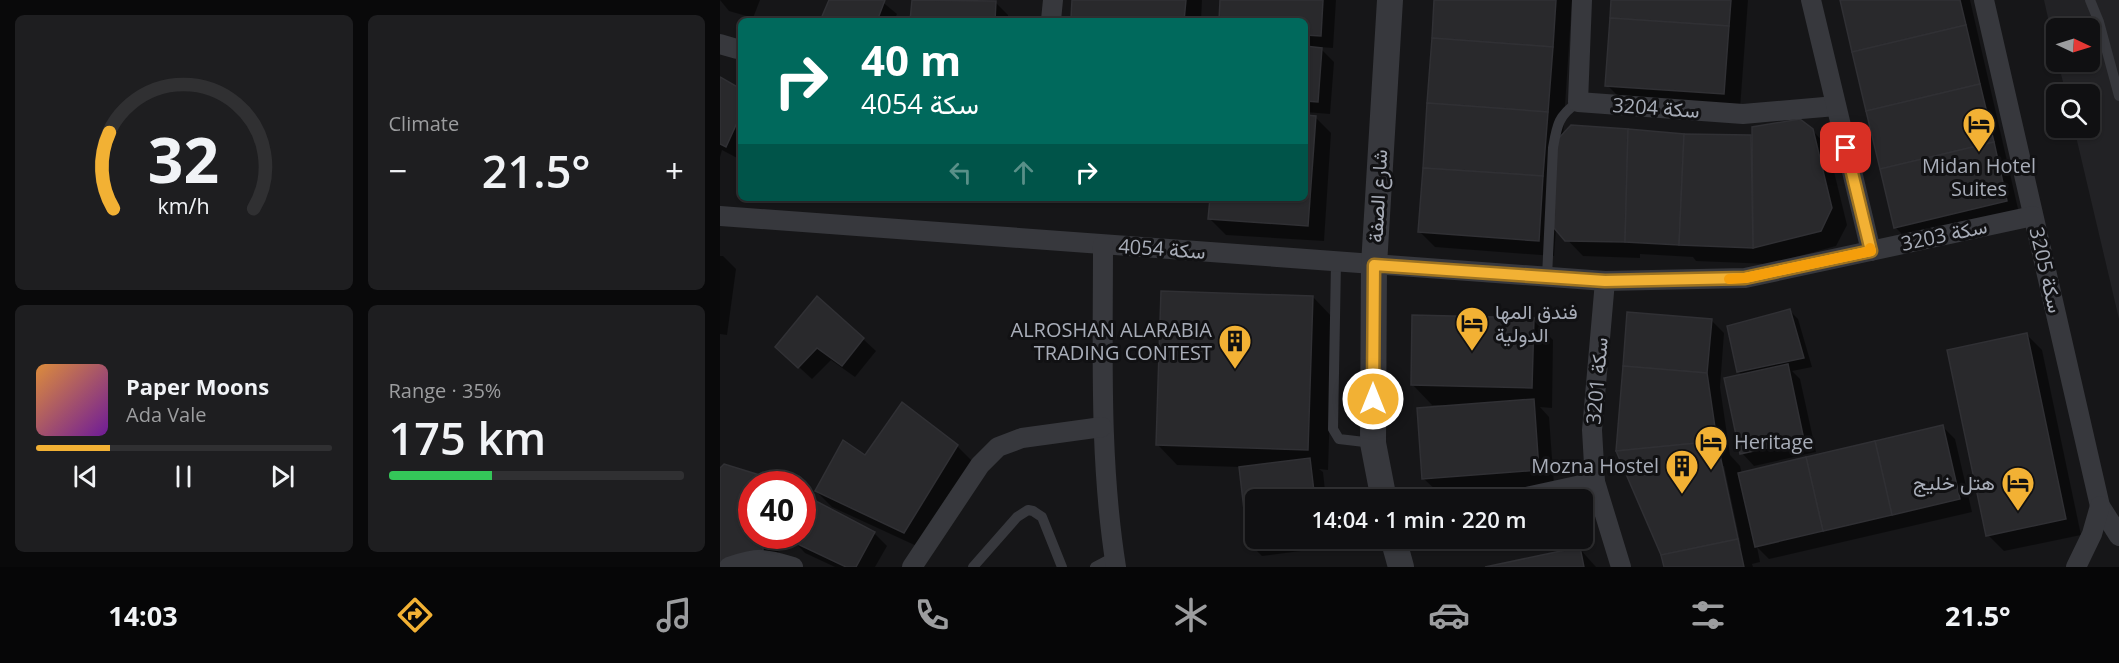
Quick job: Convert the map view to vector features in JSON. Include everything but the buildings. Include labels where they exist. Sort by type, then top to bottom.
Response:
[{"type":"street","points":[[1051,18],[1053,0]]},
{"type":"street","name":"شارع الصفة","points":[[1382,489],[1373,443],[1374,265],[1390,0]]},
{"type":"street","points":[[1578,102],[1582,0]]},
{"type":"street","points":[[1811,0],[1871,251]]},
{"type":"street","name":"سكة 3205","points":[[1984,0],[2100,506],[2119,536]]},
{"type":"street","name":"سكة 3204","points":[[1578,102],[1743,114],[1836,106]]},
{"type":"street","name":"سكة 4054","points":[[720,216],[1605,281]]},
{"type":"street","name":"سكة 3203","points":[[1605,281],[1745,278],[2033,216]]},
{"type":"street","points":[[1103,245],[1102,427],[1115,562]]},
{"type":"street","name":"سكة 3201","points":[[1605,281],[1592,430],[1595,482],[1621,567]]},
{"type":"street","points":[[912,567],[980,465],[998,447],[1022,438],[1102,427]]},
{"type":"street","points":[[1563,489],[1595,482]]},
{"type":"street","name":"سكة 3205","points":[[2076,567],[2092,534],[2100,506]]},
{"type":"street","points":[[1396,549],[1401,567]]},
{"type":"street","points":[[729,567],[752,559],[772,561],[793,567]]},
{"type":"lane","points":[[2090,0],[2099,22],[2119,96]]},
{"type":"lane","points":[[1547,277],[1556,130],[1565,111],[1578,102]]},
{"type":"lane","points":[[1336,262],[1333,429],[1339,439],[1373,443]]},
{"type":"lane","points":[[973,567],[1017,517],[1028,510],[1042,517],[1062,567]]},
{"type":"lane","points":[[1095,567],[1115,562]]},
{"type":"shaded area","points":[[2044,0],[2119,0],[2119,319],[2076,138],[2100,138],[2100,84],[2064,84],[2060,72],[2100,72],[2100,18],[2048,18]]},
{"type":"slow traffic","points":[[1729,279],[1766,274],[1871,251],[1870,248]]},
{"type":"place","name":"Midan Hotel Suites","points":[[1979,153]]},
{"type":"place","name":"فندق المها الدولية","points":[[1472,352]]},
{"type":"place","name":"ALROSHAN ALARABIA TRADING CONTEST","points":[[1235,370]]},
{"type":"place","name":"Heritage","points":[[1711,471]]},
{"type":"place","name":"Mozna Hostel","points":[[1682,495]]},
{"type":"place","name":"هتل خلیج","points":[[2018,512]]},
{"type":"route","points":[[1373,399],[1374,265],[1605,281],[1745,278],[1871,251],[1846,148]]}]
